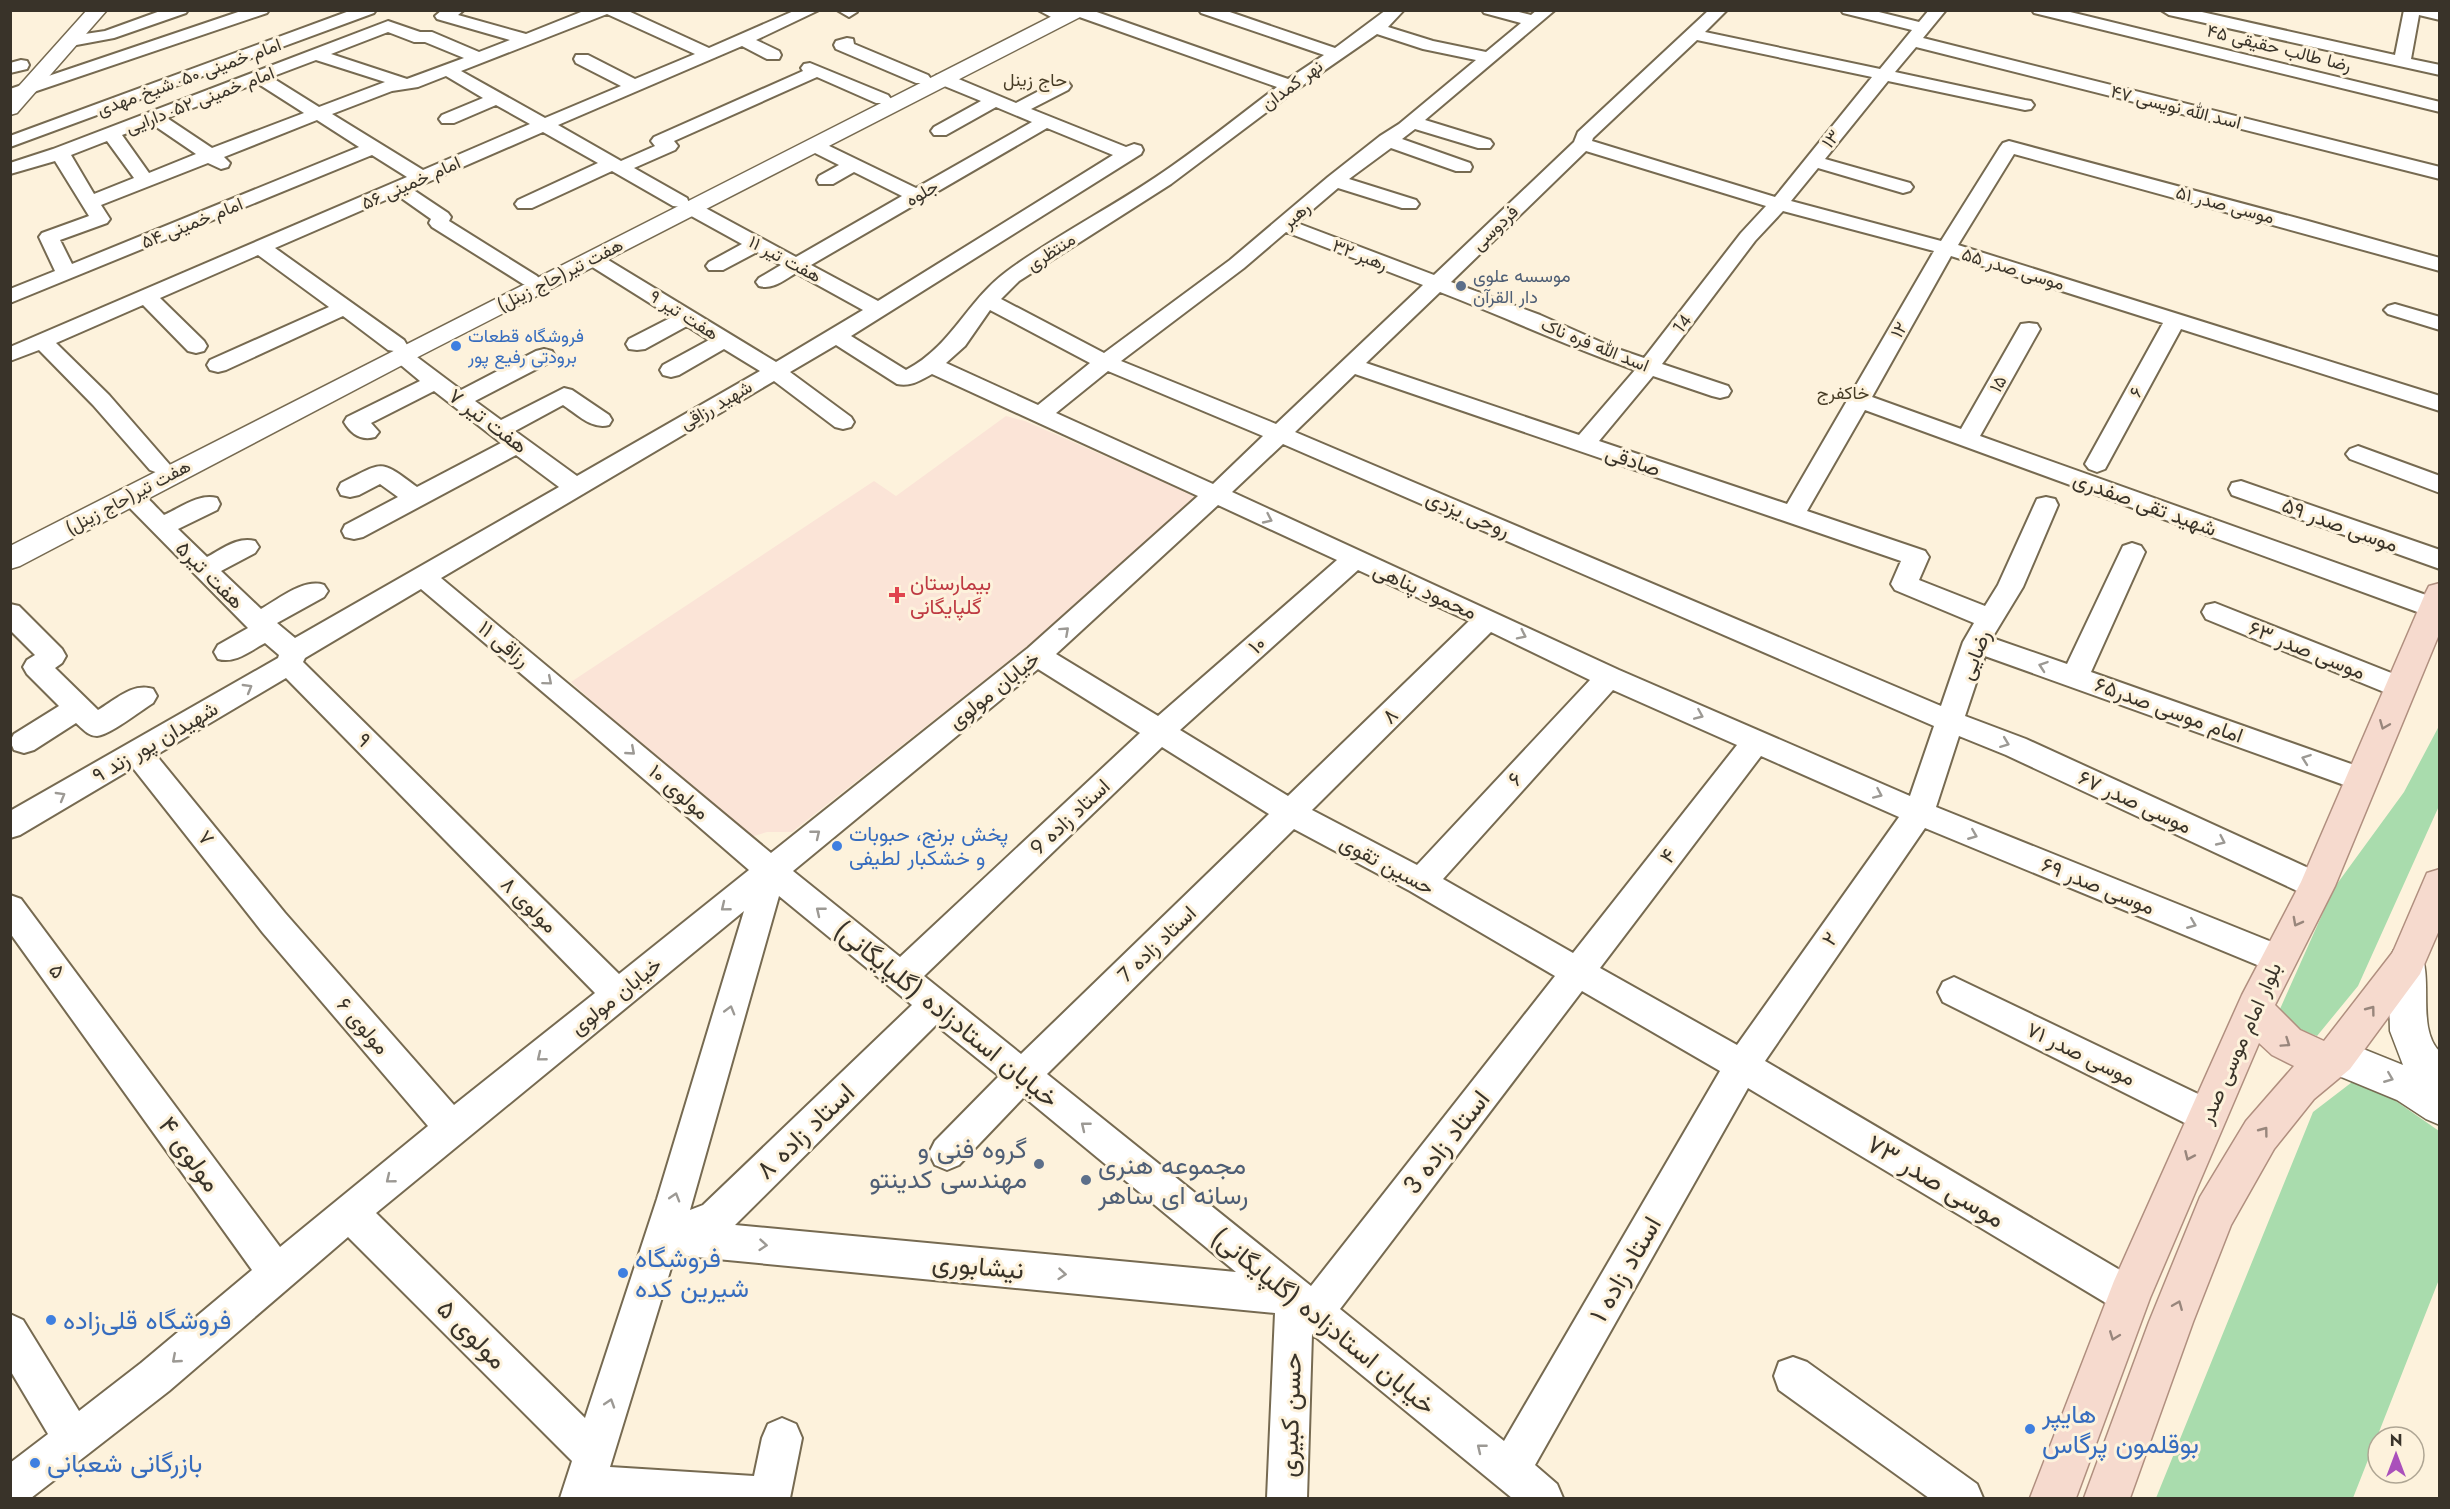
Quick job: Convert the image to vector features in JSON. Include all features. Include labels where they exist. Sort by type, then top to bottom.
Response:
[{"type":"main road","points":[[65,34],[73,10]]},
{"type":"main road","points":[[10,109],[19,92],[65,34],[98,10]]},
{"type":"main road","name":"هفت تیر(حاج زینل)","points":[[10,559],[530,280],[685,205],[815,146],[933,79],[1063,11]]},
{"type":"main road","points":[[14,70],[37,48]]},
{"type":"main road","name":"هفت تیر(حاج زینل)","points":[[10,543],[158,465],[593,259],[685,205],[882,99],[933,79]]},
{"type":"main road","name":"بلوار امام موسی صدر","points":[[2053,1498],[2129,1296],[2255,1007],[2317,886],[2399,687],[2434,609]]},
{"type":"main road","points":[[2107,1498],[2171,1322],[2215,1212],[2260,1136],[2301,1086],[2333,1059],[2407,962],[2439,884]]},
{"type":"main road","points":[[2407,962],[2409,1031],[2419,1058],[2439,1080]]},
{"type":"main road","points":[[2255,1007],[2266,1026],[2282,1042],[2302,1053],[2333,1059],[2411,1087],[2439,1106]]},
{"type":"street","points":[[65,34],[108,35],[180,10]]},
{"type":"street","points":[[19,92],[261,10]]},
{"type":"street","name":"امام خمینی ۵۰- شیخ مهدی","points":[[10,142],[368,10]]},
{"type":"street","points":[[456,10],[443,16],[509,34],[534,31],[559,48]]},
{"type":"street","points":[[90,202],[389,86],[405,84],[479,58],[534,31],[602,10]]},
{"type":"street","points":[[612,10],[646,24],[704,56],[720,69]]},
{"type":"street","points":[[1207,10],[1337,54]]},
{"type":"street","name":"نهر کمدان","points":[[1189,161],[1290,86],[1375,28],[1396,10]]},
{"type":"street","points":[[1490,10],[1540,16]]},
{"type":"street","name":"فردوسی","points":[[1215,495],[1583,144],[1584,136],[1719,10]]},
{"type":"street","name":"۴۷ اسد الله نویسی","points":[[1849,10],[1918,34],[2439,173]]},
{"type":"street","name":"۱۳","points":[[1779,204],[1938,10]]},
{"type":"street","name":"۴۵ رضا طالب حقیقی","points":[[2040,10],[2439,107]]},
{"type":"street","points":[[2169,10],[2439,70]]},
{"type":"street","points":[[2241,26],[2249,10]]},
{"type":"street","points":[[2402,62],[2412,10]]},
{"type":"street","points":[[2417,10],[2439,15]]},
{"type":"street","points":[[1063,11],[1290,86]]},
{"type":"street","name":"امام خمینی ۵۶","points":[[10,355],[742,40],[800,12]]},
{"type":"street","points":[[646,24],[663,15]]},
{"type":"street","name":"رهبر","points":[[1041,414],[1105,362],[1237,264],[1335,181],[1386,140],[1413,122],[1540,16]]},
{"type":"street","name":"امام خمینی ۵۲- دارایی","points":[[10,169],[60,153],[388,26],[420,38],[426,36],[479,58]]},
{"type":"street","points":[[1375,28],[1429,45],[1490,58]]},
{"type":"street","points":[[509,34],[534,31]]},
{"type":"street","points":[[1694,34],[2025,105]]},
{"type":"street","points":[[1182,49],[1202,38]]},
{"type":"street","points":[[742,40],[773,55]]},
{"type":"street","points":[[847,43],[842,45],[995,100],[1046,121]]},
{"type":"street","points":[[318,55],[405,84]]},
{"type":"street","points":[[582,59],[635,86]]},
{"type":"street","name":"هفت تیر ۱۱","points":[[447,70],[462,87],[496,99],[879,310]]},
{"type":"street","points":[[525,204],[669,146],[660,141],[813,70],[882,99]]},
{"type":"street","points":[[259,77],[422,178]]},
{"type":"street","points":[[1017,109],[1069,89],[1044,78]]},
{"type":"street","points":[[448,119],[496,99]]},
{"type":"street","points":[[940,131],[995,100]]},
{"type":"street","points":[[154,117],[228,168]]},
{"type":"street","name":"شهید رزاقی","points":[[290,658],[422,576],[836,336],[1130,152],[1046,121]]},
{"type":"street","name":"جلوه","points":[[766,282],[1046,121]]},
{"type":"street","points":[[1413,122],[1484,144]]},
{"type":"street","points":[[648,125],[670,136]]},
{"type":"street","points":[[111,133],[145,181]]},
{"type":"street","points":[[1386,140],[1463,167]]},
{"type":"street","name":"موسی صدر ۵۵","points":[[1583,144],[1779,204],[1946,248],[2439,404]]},
{"type":"street","points":[[815,146],[918,196]]},
{"type":"street","name":"۱۲","points":[[1792,515],[1946,248],[2008,147]]},
{"type":"street","name":"موسی صدر ۵۱","points":[[2008,147],[2301,225],[2439,265]]},
{"type":"street","name":"امام خمینی ۵۴","points":[[10,297],[373,148]]},
{"type":"street","points":[[60,153],[100,219],[49,237],[67,274]]},
{"type":"street","name":"منتظری","points":[[836,336],[905,379],[932,365],[957,341],[988,300],[1012,277],[1164,180],[1189,161]]},
{"type":"street","points":[[1813,161],[1903,187]]},
{"type":"street","points":[[826,180],[853,165]]},
{"type":"street","points":[[881,178],[898,169]]},
{"type":"street","points":[[1335,181],[1409,204]]},
{"type":"street","points":[[399,188],[441,217],[440,223],[530,280]]},
{"type":"street","name":"14","points":[[1584,444],[1649,367],[1748,237],[1779,204]]},
{"type":"street","name":"رهبر ۳۲","points":[[1285,225],[1436,285]]},
{"type":"street","points":[[716,266],[757,244]]},
{"type":"street","name":"هفت تیر ۷","points":[[261,248],[344,308],[435,382],[575,487]]},
{"type":"street","name":"هفت تیر ۹","points":[[593,259],[775,371],[843,422]]},
{"type":"street","name":"اسد الله فره ناک","points":[[1436,285],[1532,320],[1604,352],[1720,391]]},
{"type":"street","points":[[147,297],[196,346]]},
{"type":"street","name":"روحی یزدی","points":[[988,300],[1105,362],[1278,433],[1951,722]]},
{"type":"street","points":[[218,365],[344,308]]},
{"type":"street","points":[[2396,310],[2439,324]]},
{"type":"street","points":[[637,344],[687,317]]},
{"type":"street","name":"۶","points":[[2097,464],[2175,320]]},
{"type":"street","name":"۱۵","points":[[1967,439],[2030,329]]},
{"type":"street","points":[[671,370],[724,340]]},
{"type":"street","points":[[42,341],[101,400],[158,465]]},
{"type":"street","points":[[459,400],[544,356]]},
{"type":"street","name":"محمود پناهی","points":[[932,365],[1488,619],[1609,677],[1919,813]]},
{"type":"street","name":"صادقی","points":[[1350,365],[1916,557]]},
{"type":"street","points":[[367,432],[355,422],[435,382]]},
{"type":"street","points":[[354,531],[415,498],[508,437],[564,395],[601,420]]},
{"type":"street","name":"شهید تقی صفدری","points":[[1859,400],[2434,609]]},
{"type":"street","points":[[2358,454],[2439,485]]},
{"type":"street","points":[[350,489],[382,473],[415,498]]},
{"type":"street","name":"موسی صدر ۵۹","points":[[2241,489],[2439,560]]},
{"type":"street","name":"خیابان مولوی","points":[[10,1489],[155,1377],[349,1212],[1037,656],[1215,495]]},
{"type":"street","name":"هفت تیر۵","points":[[130,496],[262,626],[290,658]]},
{"type":"street","points":[[161,527],[208,504]]},
{"type":"street","name":"رضایی","points":[[1919,813],[1983,631],[2010,587],[2046,505]]},
{"type":"street","points":[[204,569],[246,547]]},
{"type":"street","points":[[2075,677],[2132,552]]},
{"type":"street","name":"امام موسی صدر۶۵","points":[[1916,557],[1904,584],[1983,631],[2075,677],[2361,779]]},
{"type":"street","name":"۱۰","points":[[1160,732],[1354,559]]},
{"type":"street","name":"رزاقی ۱۱","points":[[422,576],[586,712]]},
{"type":"street","points":[[227,652],[315,591]]},
{"type":"street","name":"موسی صدر ۶۳","points":[[2215,612],[2399,687]]},
{"type":"street","points":[[10,613],[53,656],[37,667],[96,725],[144,696]]},
{"type":"street","name":"۸","points":[[1291,813],[1488,619]]},
{"type":"street","name":"حسین تقوی","points":[[1037,656],[1291,813],[1421,882],[1742,1066]]},
{"type":"street","name":"شهیدان پور زند ۹","points":[[10,826],[137,752],[290,658]]},
{"type":"street","name":"۹","points":[[290,658],[440,816]]},
{"type":"street","name":"۶","points":[[1421,882],[1609,677]]},
{"type":"street","points":[[24,742],[78,708]]},
{"type":"street","name":"مولوی ۱۰","points":[[586,712],[771,871]]},
{"type":"street","name":"موسی صدر ۶۷","points":[[1951,722],[2016,747],[2317,886]]},
{"type":"street","name":"استاد زاده 9","points":[[902,976],[1160,732]]},
{"type":"street","name":"۴","points":[[1579,972],[1757,740]]},
{"type":"street","name":"۷","points":[[137,752],[274,923]]},
{"type":"street","name":"استاد زاده 7","points":[[947,1153],[1023,1075],[1291,813]]},
{"type":"street","name":"موسی صدر ۶۹","points":[[1919,813],[2278,959]]},
{"type":"street","name":"۲","points":[[1742,1066],[1919,813]]},
{"type":"street","name":"مولوی ۸","points":[[440,816],[618,994]]},
{"type":"street","points":[[771,871],[663,1236],[586,1480],[770,1498],[782,1438]]},
{"type":"street","name":"خیابان استادزاده (گلپایگانی)","points":[[771,871],[1543,1498]]},
{"type":"street","name":"۵","points":[[10,909],[104,1034]]},
{"type":"street","name":"مولوی ۶","points":[[274,923],[453,1129]]},
{"type":"street","name":"استاد زاده 3","points":[[1304,1304],[1579,972]]},
{"type":"street","name":"موسی صدر ۷۱","points":[[1954,992],[2207,1116]]},
{"type":"street","name":"استاد زاده ۸","points":[[663,1236],[714,1220],[935,1004]]},
{"type":"street","name":"مولوی ۴","points":[[104,1034],[276,1273]]},
{"type":"street","name":"موسی صدر ۷۳","points":[[1742,1066],[2129,1296]]},
{"type":"street","name":"استاد زاده ۱","points":[[1509,1471],[1742,1066]]},
{"type":"street","name":"مولوی ۵","points":[[349,1212],[586,1480]]},
{"type":"street","name":"نیشابوری","points":[[663,1236],[1304,1304]]},
{"type":"street","name":"حسن کبیری","points":[[1287,1498],[1304,1304]]},
{"type":"street","points":[[10,1333],[74,1440]]},
{"type":"street","points":[[1793,1376],[1963,1498]]},
{"type":"shaded area","name":"بیمارستان گلپایگانی","points":[[1006,416],[1025,421],[1200,498],[1202,508],[792,832],[767,832],[744,839],[571,682],[874,481],[896,496]]},
{"type":"green space","points":[[2439,726],[2439,806],[2358,986],[2317,1036],[2305,1032],[2291,1023],[2280,1009],[2334,888],[2404,792]]},
{"type":"green space","points":[[2360,1076],[2439,1131],[2440,1277],[2382,1425],[2366,1425],[2366,1465],[2353,1498],[2156,1498],[2313,1112]]},
{"type":"place","name":"موسسه علوی دار القرآن","points":[[1461,286]]},
{"type":"place","name":"فروشگاه قطعات برودتی رفیع پور","points":[[456,346]]},
{"type":"place","name":"بیمارستان گلپایگانی","points":[[897,595]]},
{"type":"place","name":"پخش برنج، حبوبات و خشکبار لطیفی","points":[[837,846]]},
{"type":"place","name":"گروه فنی و مهندسی کدینتو","points":[[1039,1164]]},
{"type":"place","name":"مجموعه هنری رسانه ای ساهر","points":[[1086,1180]]},
{"type":"place","name":"فروشگاه شیرین کده","points":[[623,1273]]},
{"type":"place","name":"فروشگاه قلی‌زاده","points":[[51,1320]]},
{"type":"place","name":"هایپر بوقلمون پرگاس","points":[[2030,1429]]},
{"type":"place","name":"بازرگانی شعبانی","points":[[35,1463]]},
{"type":"district","name":"حاج زینل","points":[[1035,80]]},
{"type":"district","name":"خاکفرج","points":[[1843,393]]}]
